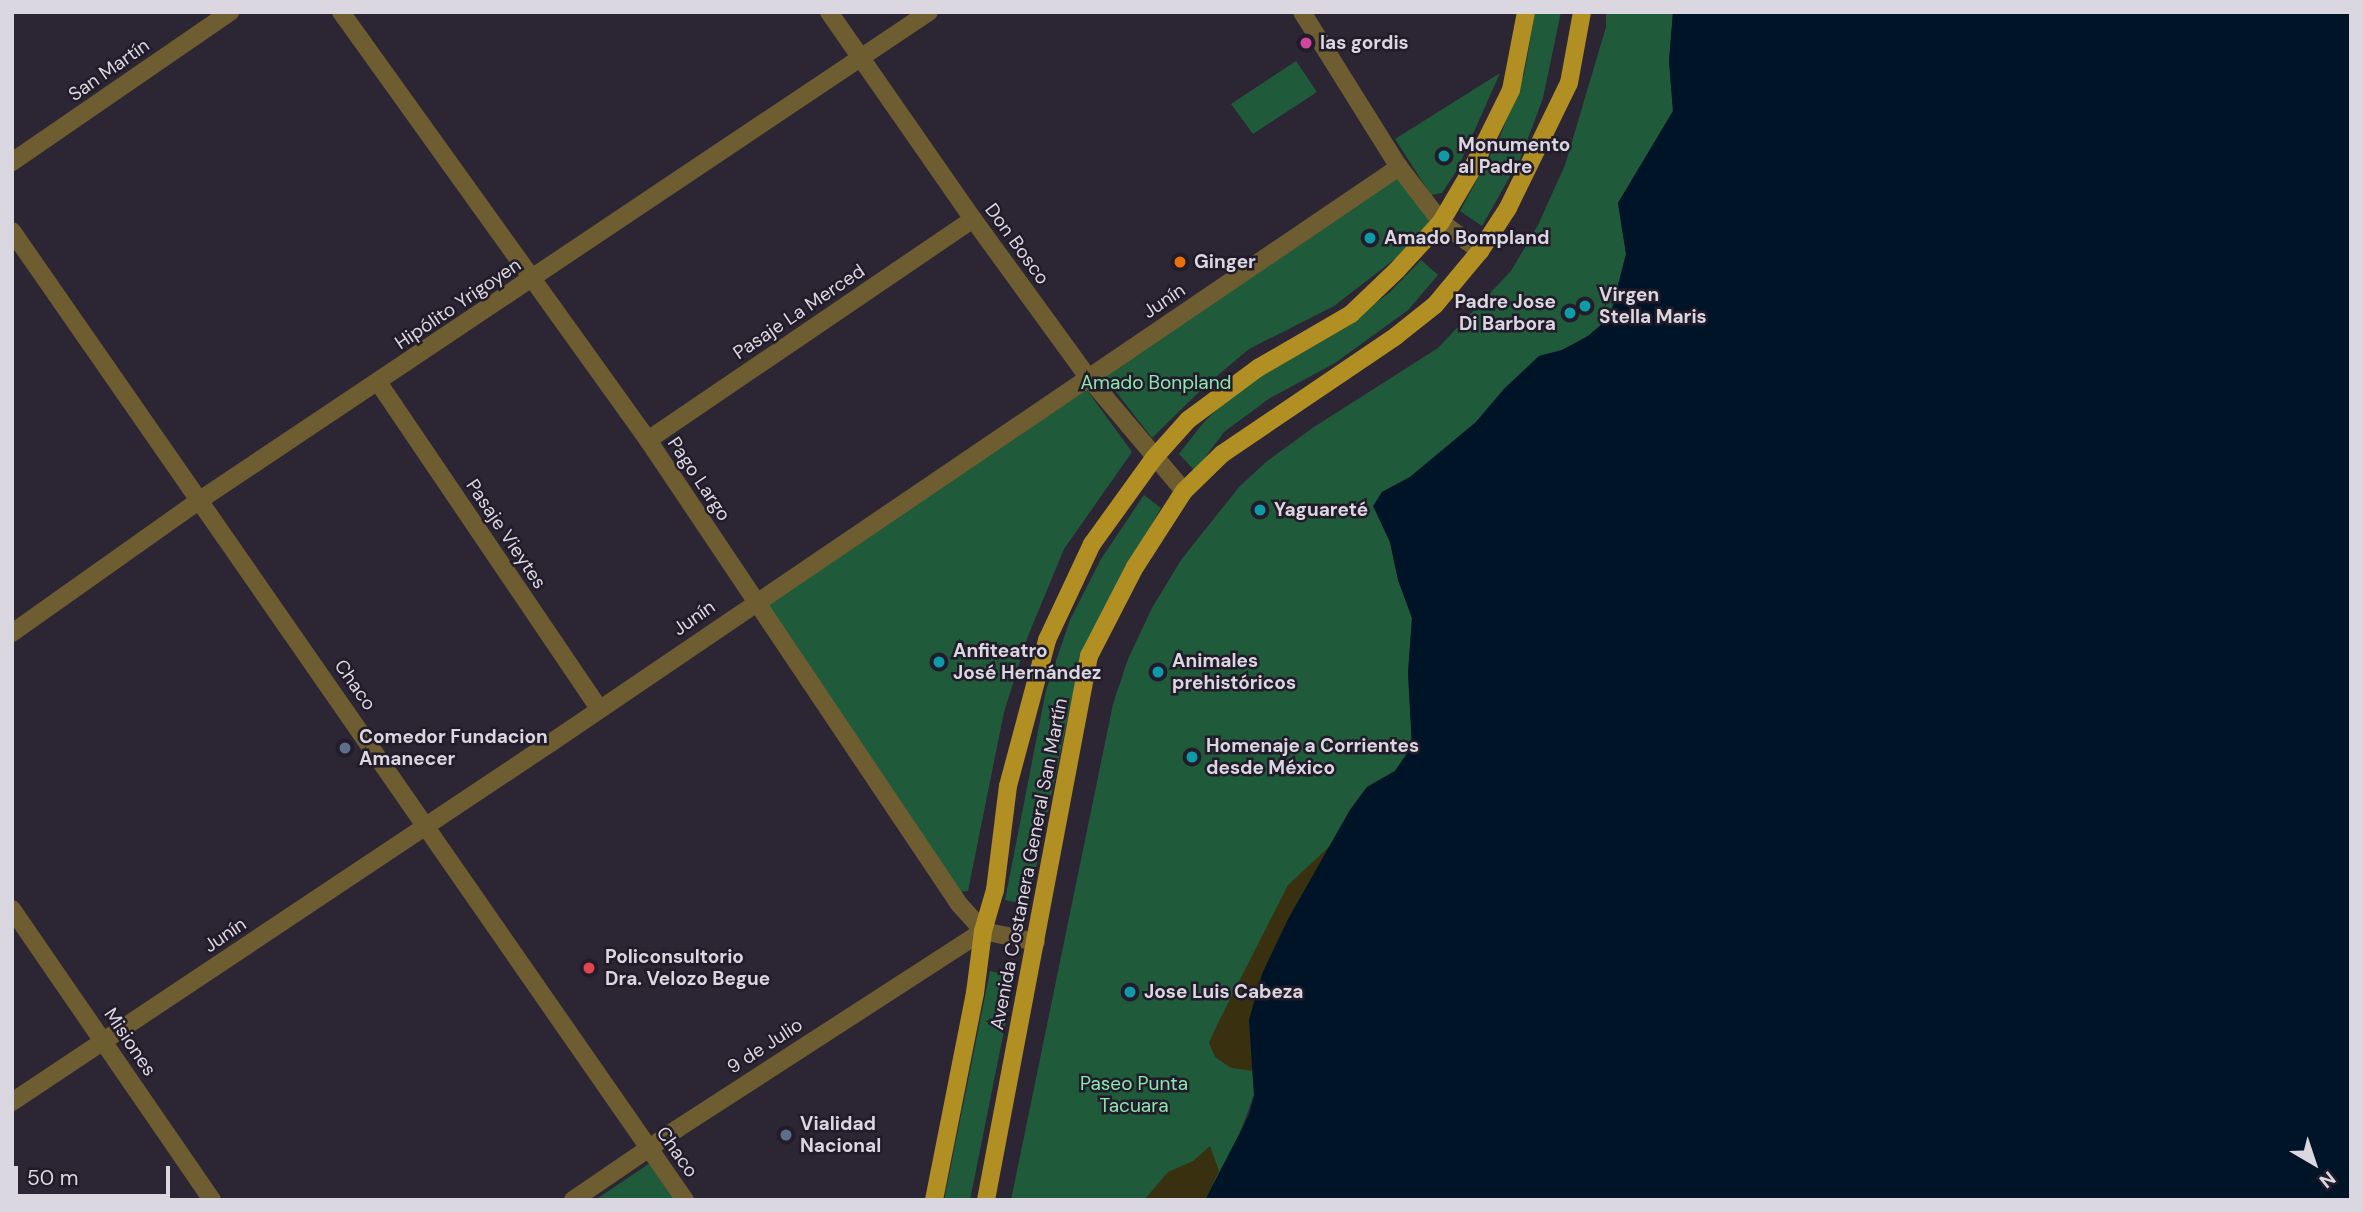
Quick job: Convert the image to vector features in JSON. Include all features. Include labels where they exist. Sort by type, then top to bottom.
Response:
[{"type":"main road","name":"Avenida Costanera General San Martín","points":[[934,1200],[975,993],[983,931],[995,890],[1008,786],[1047,640],[1092,544],[1154,458],[1188,420],[1258,368],[1351,314],[1397,270],[1441,222],[1471,171],[1511,90],[1526,12]]},
{"type":"main road","name":"Avenida Costanera General San Martín","points":[[986,1200],[1090,656],[1135,567],[1184,491],[1222,454],[1396,336],[1435,305],[1480,251],[1508,208],[1569,83],[1582,12]]},
{"type":"street","name":"San Martín","points":[[12,162],[230,12]]},
{"type":"street","name":"Pago Largo","points":[[341,12],[648,440],[959,904],[983,931]]},
{"type":"street","name":"Don Bosco","points":[[829,12],[973,219],[1088,377],[1184,491]]},
{"type":"street","name":"Hipólito Yrigoyen","points":[[12,633],[200,500],[929,12]]},
{"type":"street","points":[[1302,12],[1399,167],[1441,222],[1480,251]]},
{"type":"street","name":"Junín","points":[[12,1102],[427,825],[1399,167]]},
{"type":"street","name":"Pasaje La Merced","points":[[648,440],[973,219]]},
{"type":"street","name":"Chaco","points":[[12,231],[685,1200]]},
{"type":"street","name":"Pasaje Vieytes","points":[[378,382],[599,709]]},
{"type":"street","name":"Misiones","points":[[12,909],[212,1200]]},
{"type":"street","points":[[983,931],[1036,942]]},
{"type":"street","name":"9 de Julio","points":[[573,1200],[983,931]]},
{"type":"green space","points":[[1535,12],[1561,12],[1543,98],[1521,157],[1482,226],[1460,211],[1499,139],[1524,75]]},
{"type":"green space","name":"Paseo Punta Tacuara","points":[[1606,12],[1673,12],[1669,61],[1673,111],[1618,203],[1626,254],[1610,317],[1588,336],[1562,350],[1539,356],[1504,389],[1476,422],[1410,477],[1382,492],[1374,506],[1390,542],[1398,580],[1412,618],[1408,673],[1412,746],[1395,771],[1367,787],[1350,810],[1288,919],[1262,974],[1249,1020],[1254,1095],[1237,1141],[1205,1200],[1011,1200],[1113,704],[1128,659],[1152,608],[1181,560],[1239,487],[1266,462],[1314,427],[1438,348],[1511,271],[1538,225],[1565,165],[1606,27]]},
{"type":"green space","points":[[1296,61],[1317,92],[1253,134],[1231,104]]},
{"type":"green space","points":[[1500,73],[1457,170],[1442,193],[1431,195],[1395,139]]},
{"type":"green space","name":"Amado Bonpland","points":[[1399,177],[1431,222],[1400,255],[1334,306],[1249,349],[1204,387],[1152,438],[1103,375]]},
{"type":"green space","points":[[1421,260],[1438,275],[1408,310],[1335,363],[1270,398],[1224,432],[1195,471],[1179,454],[1203,423],[1233,394],[1265,371],[1359,315],[1389,293]]},
{"type":"green space","name":"Anfiteatro José Hernández","points":[[1084,386],[1132,452],[1064,549],[1028,636],[1004,712],[968,891],[957,892],[765,603]]},
{"type":"green space","points":[[1144,495],[1161,508],[1099,618],[1077,674],[1028,905],[1005,900],[1046,690],[1070,620],[1101,559]]},
{"type":"green space","points":[[990,971],[1015,976],[970,1200],[944,1200]]},
{"type":"green space","points":[[650,1163],[675,1200],[595,1200]]},
{"type":"sand","points":[[1331,845],[1288,919],[1249,1020],[1253,1071],[1231,1068],[1215,1057],[1209,1043],[1217,1025],[1288,885]]},
{"type":"sand","points":[[1210,1146],[1219,1171],[1205,1200],[1144,1200],[1168,1172],[1193,1161]]},
{"type":"water","points":[[1673,12],[2351,12],[2351,1200],[1205,1200],[1249,1115],[1254,1095],[1249,1020],[1262,974],[1288,919],[1350,810],[1367,787],[1395,771],[1412,746],[1408,673],[1412,618],[1398,580],[1390,542],[1373,506],[1382,492],[1410,477],[1476,422],[1504,389],[1539,356],[1562,350],[1588,336],[1610,317],[1626,254],[1618,203],[1673,111],[1669,61]]},
{"type":"place","name":"las gordis","points":[[1306,43]]},
{"type":"place","name":"Monumento al Padre","points":[[1444,156]]},
{"type":"place","name":"Amado Bompland","points":[[1370,238]]},
{"type":"place","name":"Ginger","points":[[1180,262]]},
{"type":"place","name":"Virgen Stella Maris","points":[[1585,306]]},
{"type":"place","name":"Padre Jose Di Barbora","points":[[1570,313]]},
{"type":"place","name":"Yaguareté","points":[[1260,510]]},
{"type":"place","name":"Anfiteatro José Hernández","points":[[939,662]]},
{"type":"place","name":"Animales prehistóricos","points":[[1158,672]]},
{"type":"place","name":"Comedor Fundacion Amanecer","points":[[345,748]]},
{"type":"place","name":"Homenaje a Corrientes desde México","points":[[1192,757]]},
{"type":"place","name":"Policonsultorio Dra. Velozo Begue","points":[[589,968]]},
{"type":"place","name":"Jose Luis Cabeza","points":[[1130,992]]},
{"type":"place","name":"Vialidad Nacional","points":[[786,1135]]}]
